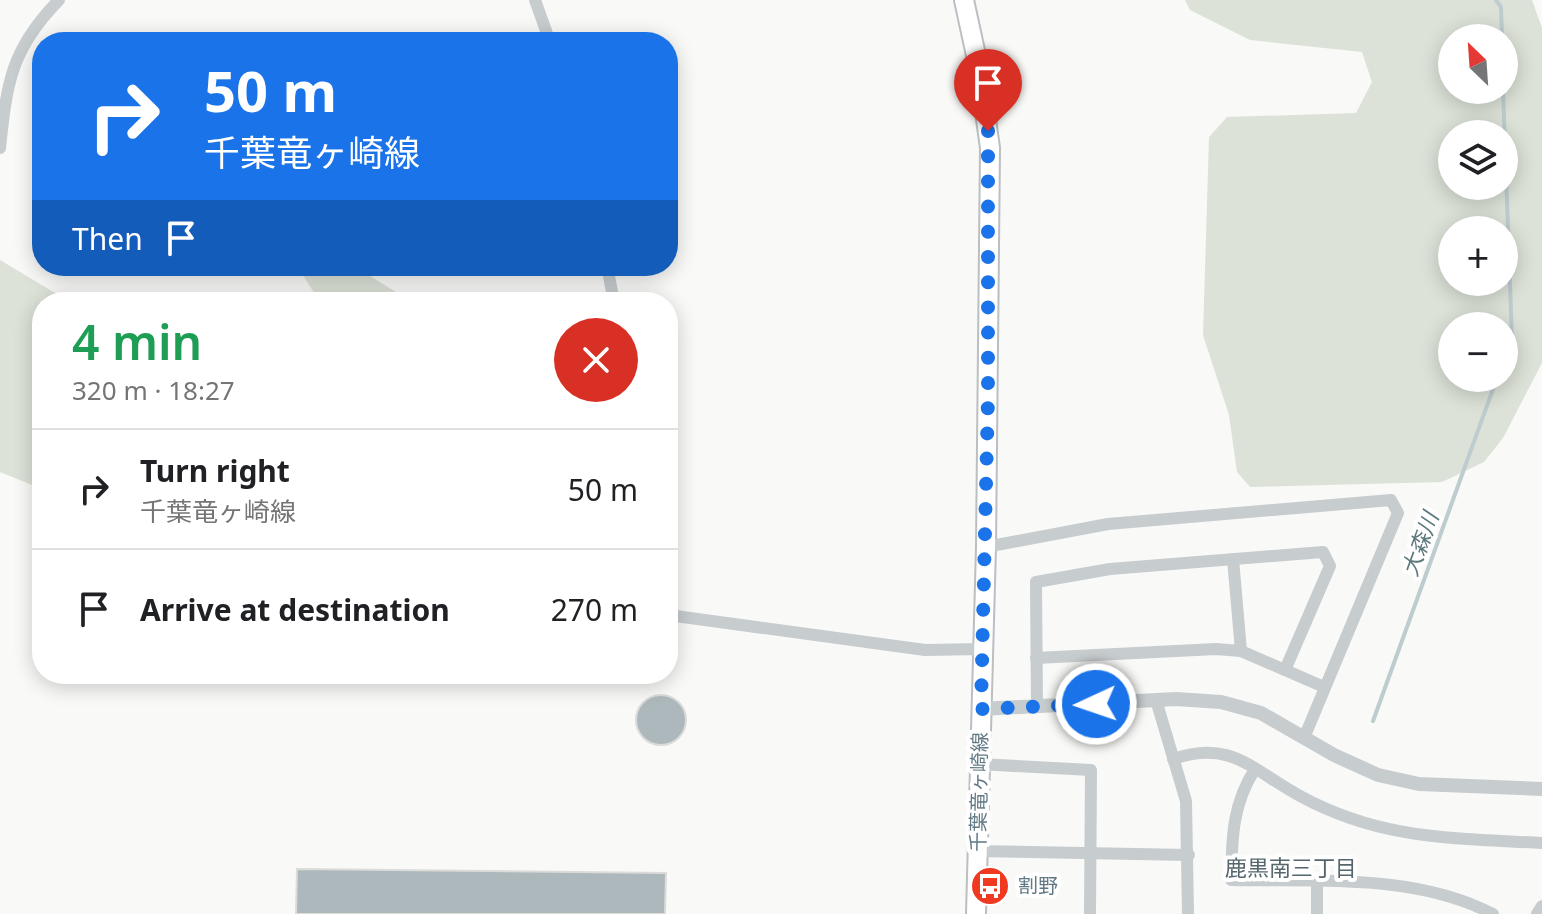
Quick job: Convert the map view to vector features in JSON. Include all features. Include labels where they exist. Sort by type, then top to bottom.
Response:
[{"type":"main road","name":"千葉竜ヶ崎線","points":[[964,0],[979,69],[990,148],[986,547],[976,914]]},
{"type":"street","points":[[0,148],[6,87],[32,28],[59,0]]},
{"type":"street","points":[[535,0],[546,32]]},
{"type":"street","points":[[986,547],[1108,524],[1391,500],[1398,513],[1304,738]]},
{"type":"street","points":[[1037,707],[1036,582],[1110,569],[1323,552],[1330,566],[1285,670]]},
{"type":"street","points":[[1233,559],[1241,651]]},
{"type":"street","points":[[678,616],[925,650],[982,649]]},
{"type":"street","points":[[1036,658],[1187,649],[1241,651],[1324,687]]},
{"type":"street","points":[[981,709],[1156,700],[1221,702],[1261,713],[1361,768],[1397,779],[1432,785],[1542,789]]},
{"type":"street","points":[[1156,700],[1186,801],[1188,914]]},
{"type":"street","points":[[1173,759],[1214,750],[1350,820],[1401,834],[1542,843]]},
{"type":"street","points":[[978,764],[1091,770],[1090,914]]},
{"type":"street","points":[[1255,769],[1241,791],[1233,816],[1231,880],[1371,882],[1426,890],[1493,914]]},
{"type":"street","points":[[977,851],[1189,855]]},
{"type":"street","points":[[1317,882],[1317,914]]},
{"type":"street","points":[[1537,914],[1542,906]]},
{"type":"shaded area","points":[[1185,0],[1532,0],[1542,28],[1542,363],[1503,438],[1484,462],[1442,482],[1250,487],[1237,472],[1229,415],[1203,335],[1209,137],[1227,117],[1356,113],[1372,82],[1362,52],[1250,40],[1190,10]]},
{"type":"shaded area","points":[[0,260],[53,292],[32,292],[32,485],[0,472]]},
{"type":"shaded area","points":[[303,276],[370,276],[396,292],[314,292]]},
{"type":"building","points":[[661,695],[679,702],[686,720],[679,738],[661,745],[643,738],[636,720],[643,702]]},
{"type":"building","points":[[297,869],[666,873],[665,914],[296,914]]},
{"type":"waterway","name":"大森川","points":[[1496,0],[1501,7],[1502,24]]},
{"type":"waterway","name":"大森川","points":[[1504,104],[1511,312]]},
{"type":"waterway","name":"大森川","points":[[1373,721],[1492,392]]},
{"type":"place","name":"割野","points":[[990,886]]},
{"type":"district","name":"鹿黒南三丁目","points":[[1291,868]]},
{"type":"route","points":[[988,131],[988,398],[981,709],[1096,704]]}]
